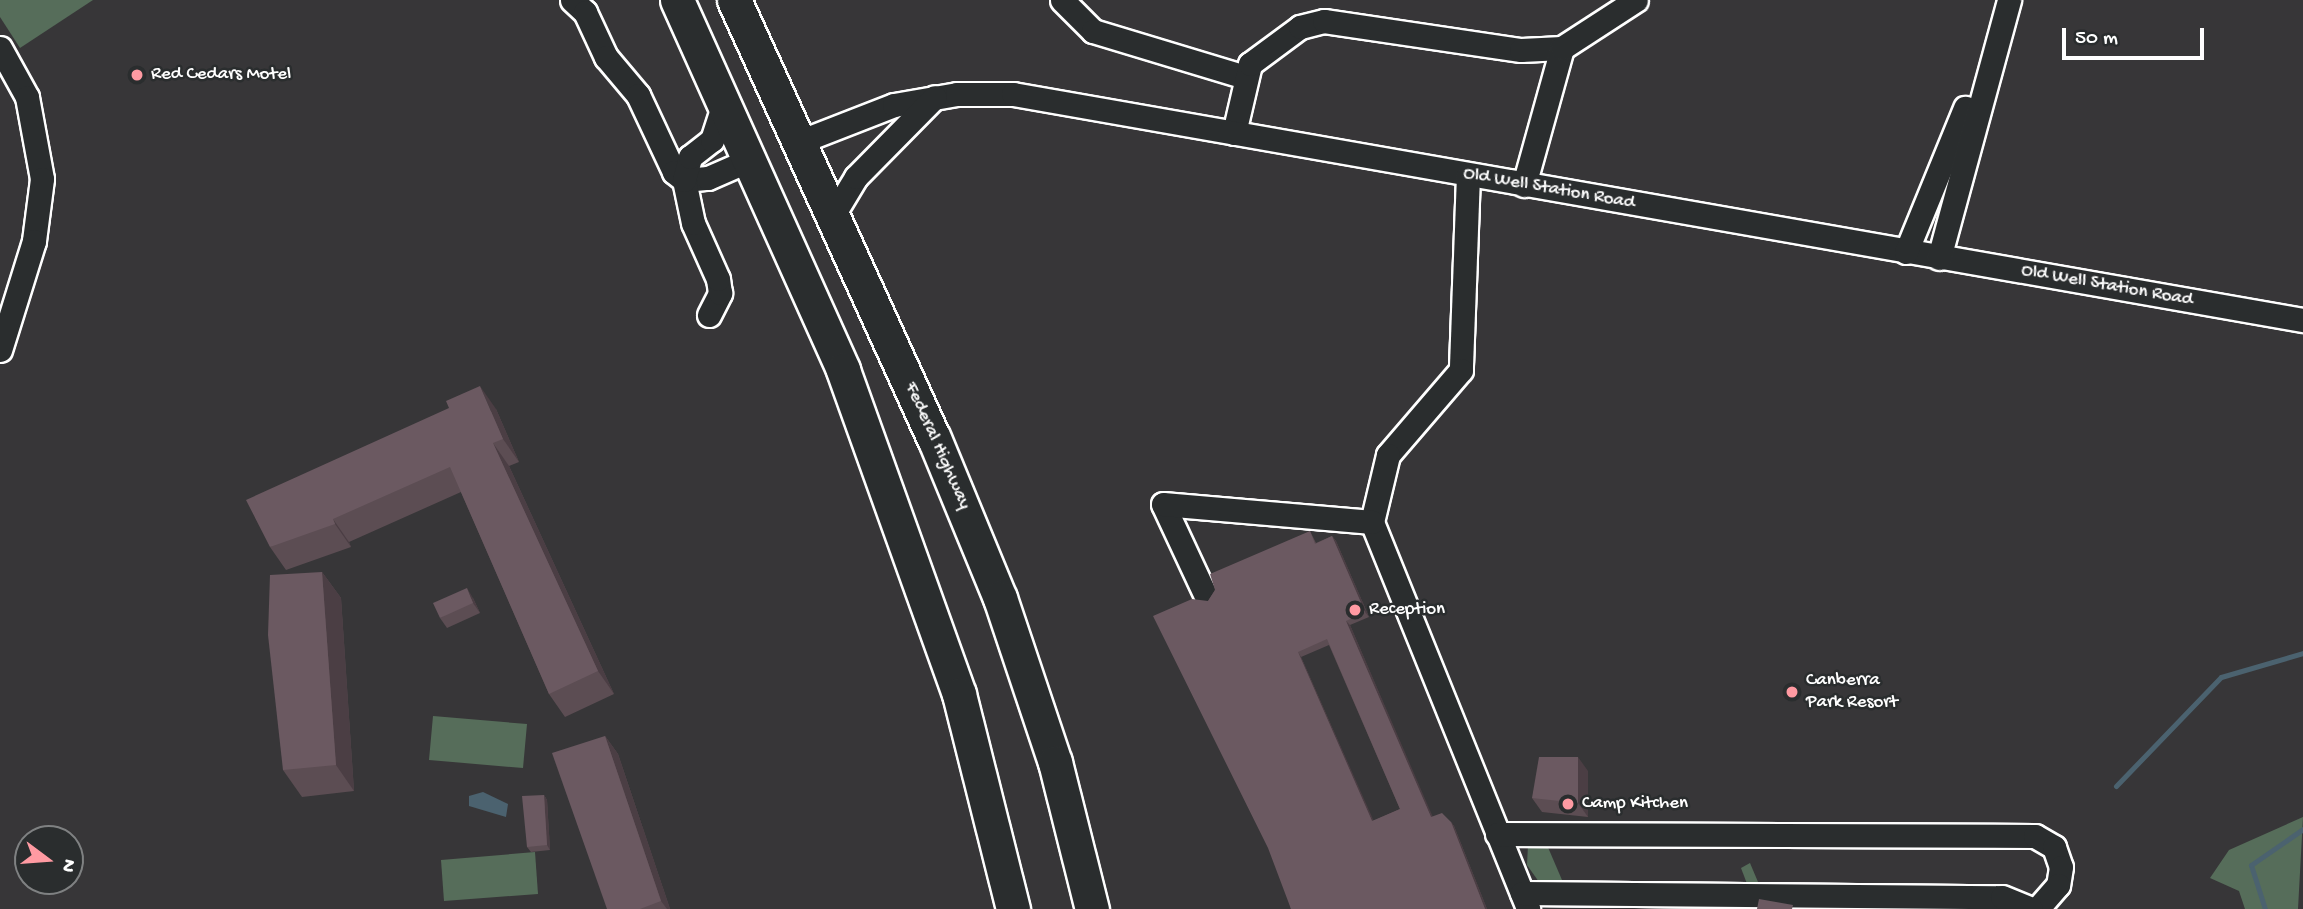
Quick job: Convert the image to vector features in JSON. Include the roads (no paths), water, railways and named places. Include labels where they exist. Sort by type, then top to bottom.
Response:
[{"type":"highway","points":[[677,0],[843,370],[950,669],[1013,909]]},
{"type":"highway","name":"Federal Highway","points":[[734,0],[833,215],[1000,598],[1055,762],[1092,909]]},
{"type":"highway","points":[[749,160],[799,142]]},
{"type":"street","points":[[572,0],[585,12],[606,57],[638,95],[668,162],[684,180]]},
{"type":"street","points":[[1062,0],[1093,31],[1245,77]]},
{"type":"street","points":[[1234,133],[1245,77],[1279,39],[1324,21],[1521,50],[1562,48],[1636,0]]},
{"type":"street","points":[[1906,252],[1995,41],[2009,0]]},
{"type":"street","points":[[1939,258],[1995,41]]},
{"type":"street","points":[[0,48],[27,97],[42,179],[34,241],[0,350]]},
{"type":"street","points":[[1524,185],[1562,48]]},
{"type":"street","name":"Old Well Station Road","points":[[799,142],[875,111],[935,97],[1013,94],[2303,320]]},
{"type":"street","points":[[833,215],[856,177],[935,97]]},
{"type":"street","points":[[709,315],[720,293],[718,279],[693,223],[684,180],[690,157],[712,140],[724,104]]},
{"type":"street","points":[[684,180],[708,178],[749,160]]},
{"type":"street","points":[[1468,175],[1461,370],[1388,455],[1372,522],[1525,901],[2002,897],[2031,909]]},
{"type":"street","points":[[1205,594],[1163,504],[1372,522]]},
{"type":"street","points":[[1497,834],[2035,836],[2054,847],[2062,867],[2058,885],[2037,909]]},
{"type":"water","points":[[483,792],[508,804],[506,817],[469,806],[469,796]]},
{"type":"waterway","points":[[2116,786],[2221,677],[2303,653]]},
{"type":"waterway","points":[[2265,909],[2251,865],[2303,829]]},
{"type":"place","name":"Red Cedars Motel","points":[[137,75]]},
{"type":"place","name":"Reception","points":[[1355,610]]},
{"type":"place","name":"Canberra Park Resort","points":[[1792,692]]},
{"type":"place","name":"Camp Kitchen","points":[[1568,804]]}]
